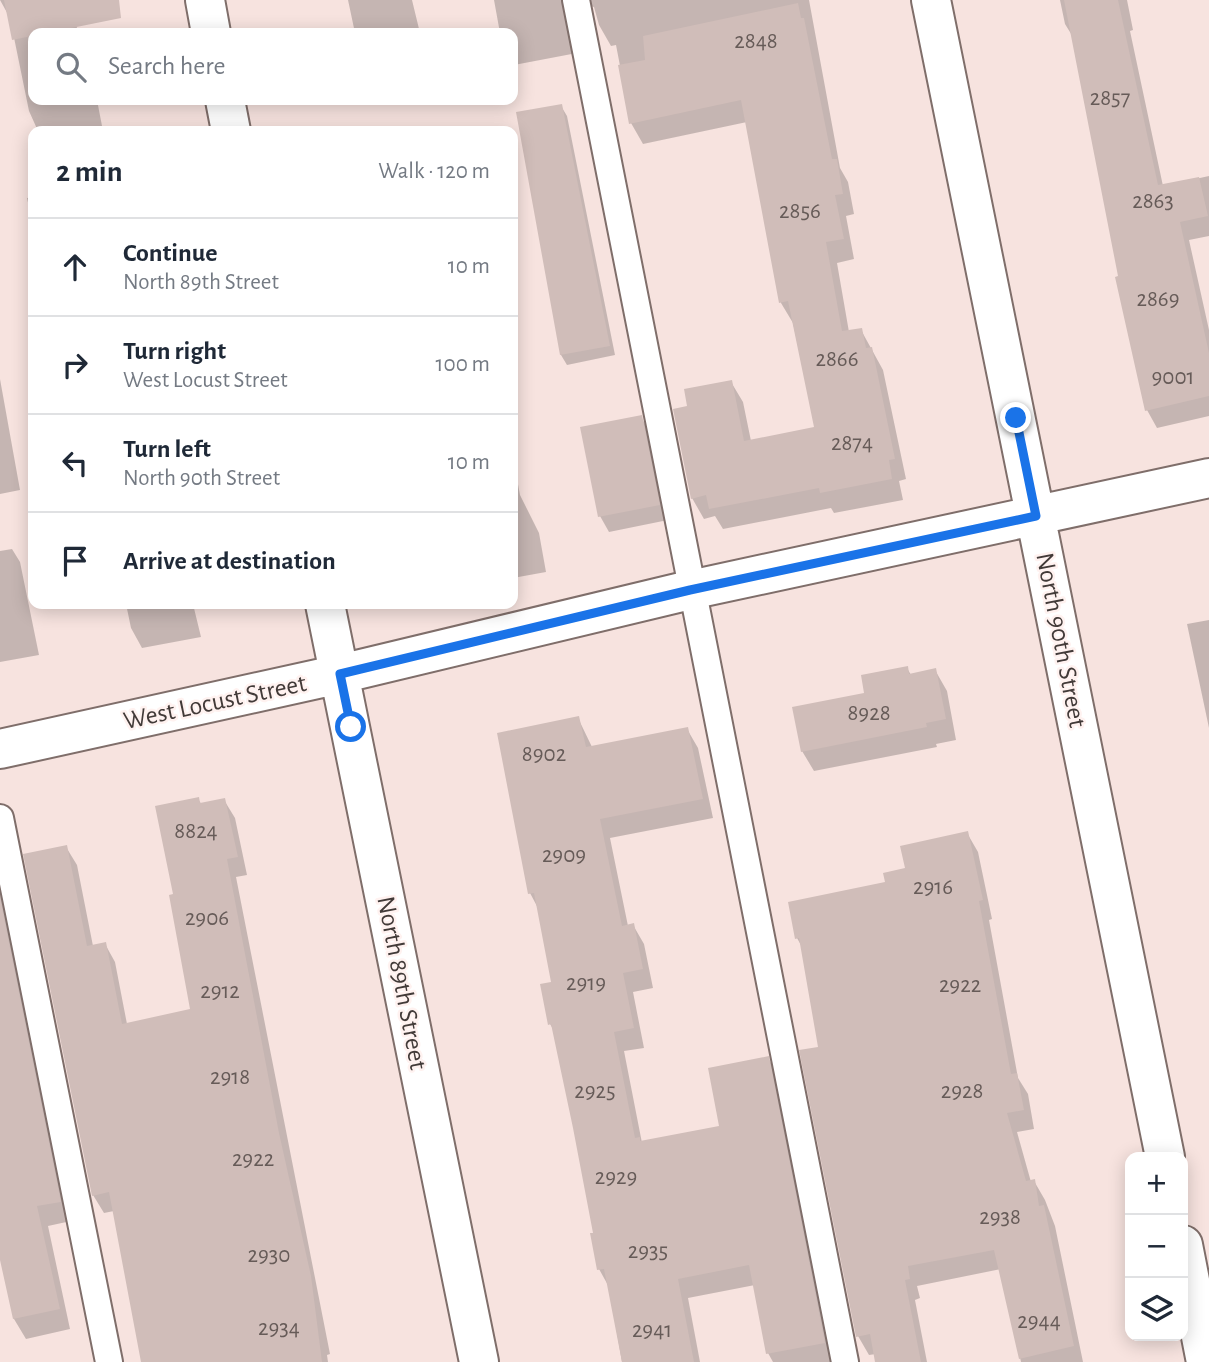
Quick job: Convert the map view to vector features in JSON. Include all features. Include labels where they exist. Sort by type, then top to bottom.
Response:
[{"type":"street","points":[[205,0],[210,28]]},
{"type":"street","name":"North 90th Street","points":[[931,0],[1164,1152]]},
{"type":"street","points":[[226,105],[230,126]]},
{"type":"street","name":"West Locust Street","points":[[0,749],[340,674],[690,590],[1209,478]]},
{"type":"street","name":"North 89th Street","points":[[326,609],[479,1362]]},
{"type":"street","points":[[1188,1270],[1206,1362]]},
{"type":"lane","points":[[576,0],[690,590],[845,1362]]},
{"type":"lane","points":[[0,818],[110,1362]]},
{"type":"building","points":[[4,0],[119,0],[121,18],[71,28],[28,28],[28,37],[12,40]]},
{"type":"building","points":[[1064,0],[1118,0],[1158,185],[1199,177],[1208,216],[1180,222],[1209,353],[1209,396],[1145,411],[1115,277],[1118,276]]},
{"type":"building","points":[[798,3],[801,18],[804,18],[832,159],[837,159],[843,194],[835,195],[844,239],[826,242],[842,331],[862,328],[866,348],[872,347],[895,459],[889,460],[892,479],[820,493],[819,488],[709,509],[706,495],[691,499],[673,409],[687,406],[684,389],[732,380],[744,441],[814,427],[788,301],[779,303],[741,100],[629,124],[618,65],[645,60],[643,36]]},
{"type":"building","points":[[562,104],[610,346],[560,355],[516,112]]},
{"type":"building","points":[[642,415],[660,505],[598,517],[580,427]]},
{"type":"building","points":[[908,666],[909,674],[936,668],[946,719],[926,723],[927,727],[801,752],[792,707],[864,693],[861,675]]},
{"type":"building","points":[[579,716],[586,747],[688,727],[703,799],[600,819],[622,926],[634,923],[643,969],[623,973],[634,1028],[614,1032],[635,1138],[640,1137],[640,1141],[719,1126],[708,1068],[769,1056],[825,1343],[766,1354],[749,1265],[678,1279],[694,1362],[622,1362],[604,1269],[597,1270],[590,1233],[593,1233],[573,1128],[551,1024],[548,1025],[540,984],[551,982],[534,893],[528,894],[497,733]]},
{"type":"building","points":[[199,797],[200,803],[225,798],[238,857],[227,859],[279,1133],[311,1276],[322,1362],[141,1362],[109,1192],[92,1196],[23,854],[67,845],[87,946],[106,942],[122,1024],[190,1009],[169,895],[173,894],[155,806]]},
{"type":"building","points":[[968,831],[983,900],[979,901],[1011,1074],[1017,1073],[1024,1110],[1007,1113],[1026,1181],[1035,1179],[1039,1206],[1044,1205],[1074,1346],[1019,1359],[994,1250],[908,1266],[910,1279],[905,1280],[921,1362],[875,1362],[870,1334],[856,1337],[799,1050],[818,1047],[799,938],[795,939],[788,902],[885,882],[883,873],[905,868],[900,846]]},
{"type":"building","points":[[0,898],[61,1202],[37,1206],[60,1309],[13,1319],[0,1260]]},
{"type":"route","points":[[351,727],[340,674],[690,590],[1036,516],[1016,418]]}]
